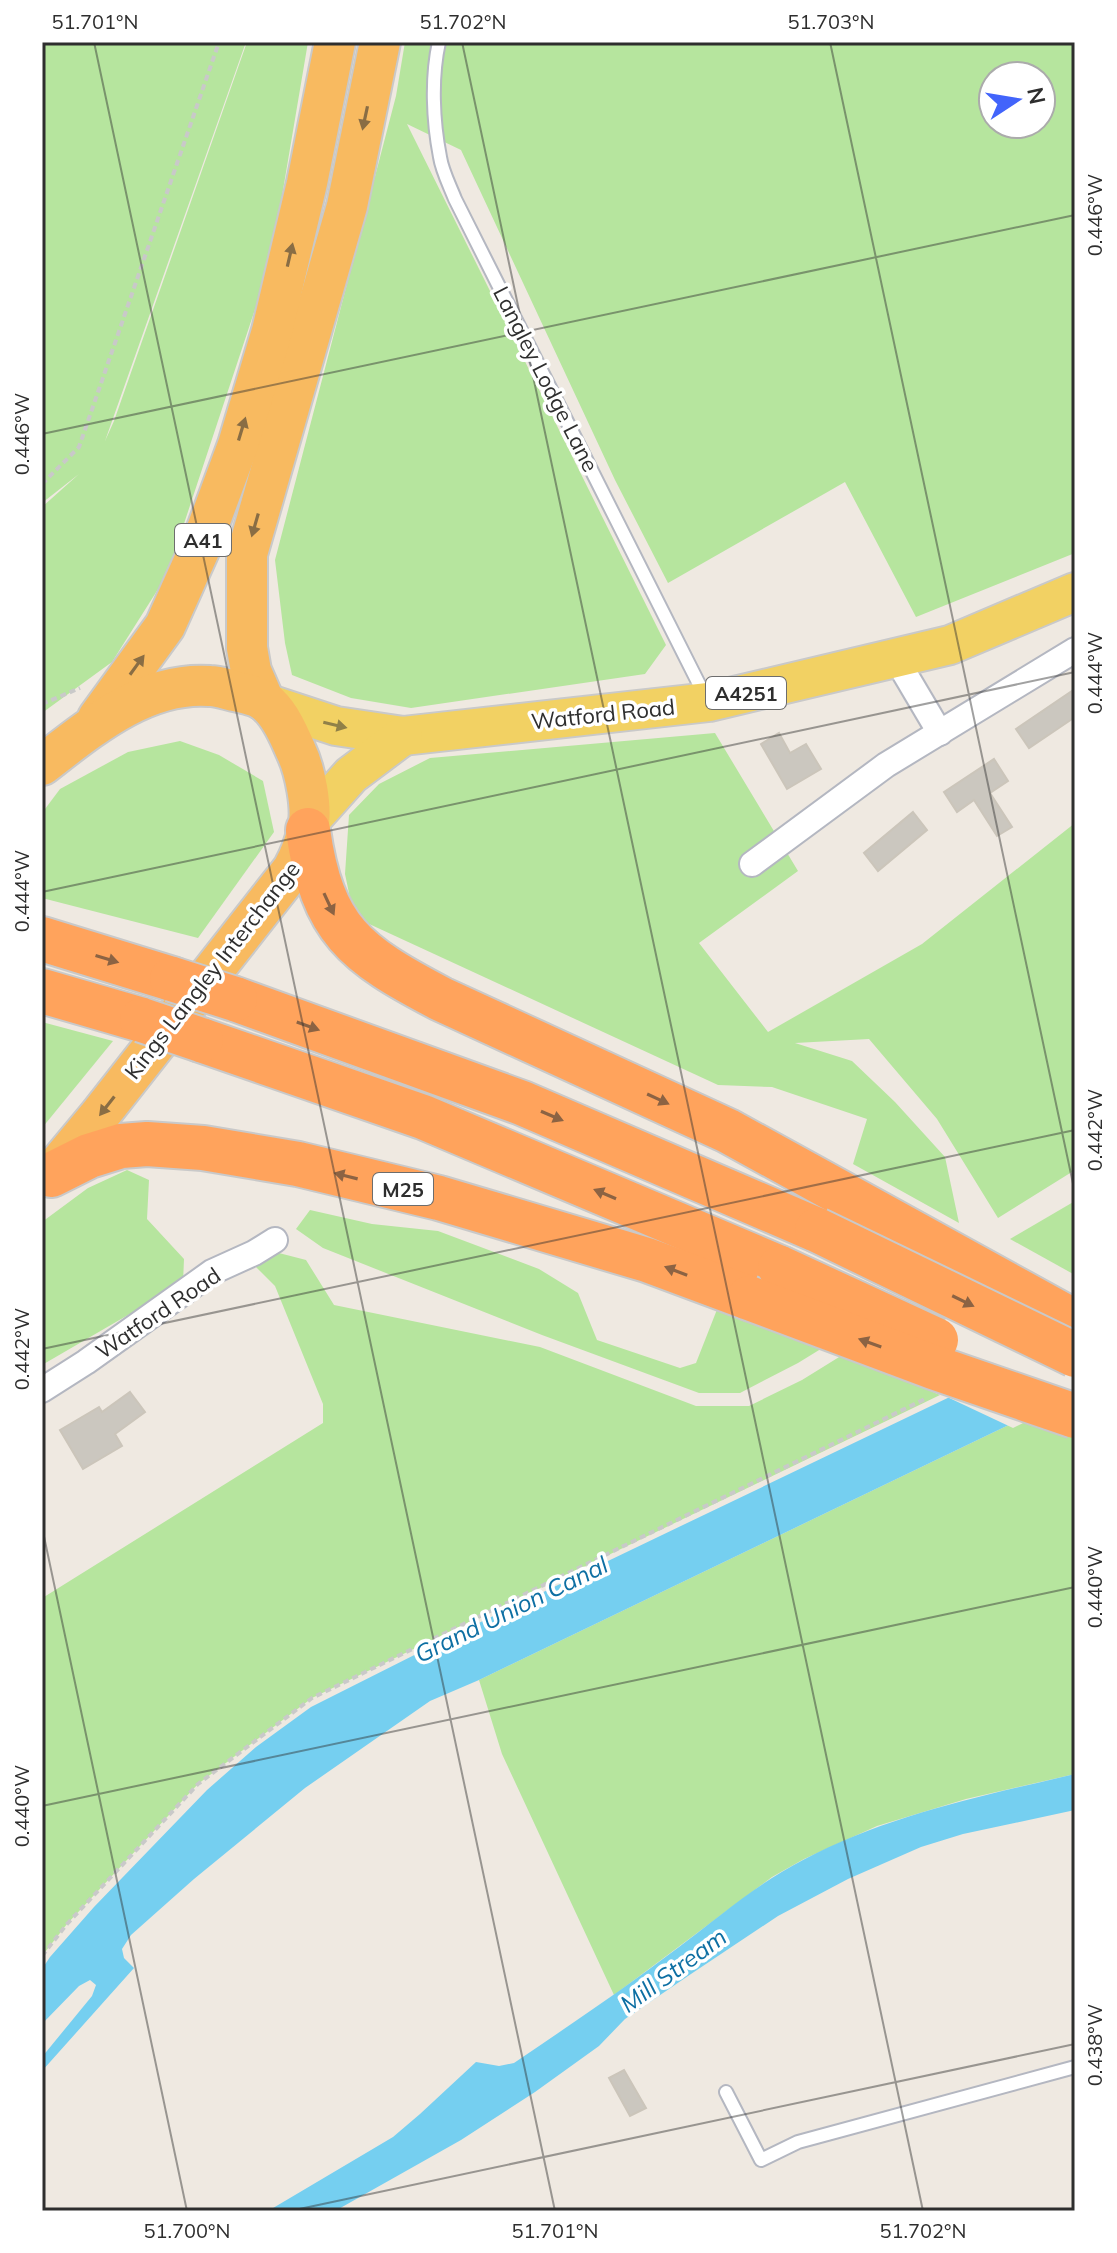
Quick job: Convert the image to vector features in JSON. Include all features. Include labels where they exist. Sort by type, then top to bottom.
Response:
[{"type":"highway","name":"A41","points":[[90,728],[165,626],[200,548],[238,445],[272,331],[307,183],[335,42]]},
{"type":"highway","name":"A41","points":[[266,703],[251,671],[247,648],[247,554],[347,206],[380,42]]},
{"type":"highway","points":[[42,765],[90,728],[148,697],[182,688],[210,686],[240,692],[266,703]]},
{"type":"highway","name":"Kings Langley Interchange","points":[[46,1177],[293,869],[301,853],[309,826],[307,786],[286,728],[266,703]]},
{"type":"highway","points":[[309,826],[312,859],[326,904],[342,930],[364,954],[397,976],[728,1131],[1075,1322]]},
{"type":"highway","points":[[42,939],[235,999],[522,1103],[817,1230],[1075,1355]]},
{"type":"highway","name":"M25","points":[[42,991],[142,1020],[423,1117],[780,1268],[929,1337],[1075,1416]]},
{"type":"highway","name":"M25","points":[[46,1177],[89,1156],[121,1146],[147,1144],[203,1148],[282,1161],[469,1207],[647,1260],[933,1367],[1075,1416]]},
{"type":"main road","name":"Watford Road","points":[[266,703],[336,726],[403,736],[709,702],[950,645],[1075,592]]},
{"type":"main road","points":[[309,826],[351,775],[403,736]]},
{"type":"street","points":[[752,864],[886,765],[1075,650]]},
{"type":"street","points":[[895,657],[940,733]]},
{"type":"street","name":"Watford Road","points":[[42,1390],[212,1272],[275,1240]]},
{"type":"lane","name":"Langley Lodge Lane","points":[[439,42],[435,60],[440,160],[455,199],[709,702]]},
{"type":"lane","points":[[726,2092],[761,2160],[798,2142],[1075,2067]]},
{"type":"path","points":[[42,484],[79,447],[219,42]]},
{"type":"path","points":[[42,1956],[67,1924],[198,1784],[312,1698],[936,1394]]},
{"type":"green space","points":[[42,42],[246,42],[105,441],[247,42],[308,42],[271,261],[167,575],[112,662],[42,713],[42,507],[79,474],[42,503]]},
{"type":"green space","points":[[405,42],[1075,42],[1075,553],[916,617],[845,482],[668,583],[615,480],[461,150],[407,124],[666,645],[645,674],[411,708],[351,698],[292,675],[275,560],[396,96]]},
{"type":"green space","points":[[715,733],[798,871],[699,943],[768,1032],[922,944],[1075,823],[1075,1170],[998,1218],[937,1119],[869,1039],[795,1043],[852,1061],[895,1102],[945,1157],[959,1223],[853,1164],[867,1119],[772,1087],[718,1085],[354,917],[345,874],[349,815],[379,784],[430,758]]},
{"type":"green space","points":[[180,741],[219,755],[263,781],[274,832],[198,938],[42,898],[42,813],[60,789],[128,752]]},
{"type":"green space","points":[[42,1022],[113,1041],[42,1128]]},
{"type":"green space","points":[[127,1170],[149,1180],[147,1219],[184,1259],[183,1283],[42,1365],[42,1222],[88,1188]]},
{"type":"green space","points":[[1075,1201],[1075,1275],[1010,1239]]},
{"type":"green space","points":[[310,1210],[372,1224],[438,1231],[539,1269],[578,1293],[597,1340],[680,1368],[696,1363],[718,1307],[824,1347],[740,1393],[699,1393],[323,1248],[296,1229]]},
{"type":"green space","points":[[275,1252],[306,1260],[334,1305],[540,1347],[696,1406],[749,1406],[802,1380],[844,1354],[940,1395],[312,1698],[198,1784],[67,1924],[42,1956],[42,1594],[44,1597],[323,1423],[323,1404],[275,1286],[252,1263]]},
{"type":"green space","points":[[1075,1393],[1075,1774],[966,1799],[877,1826],[804,1859],[772,1877],[614,1995],[502,1754],[479,1680]]},
{"type":"water","name":"Grand Union Canal","points":[[1075,1337],[1075,1393],[430,1701],[305,1788],[131,1935],[122,1949],[124,1958],[134,1968],[42,2071],[42,2057],[92,1996],[96,1985],[90,1980],[79,1986],[42,2024],[42,1969],[50,1957],[207,1790],[256,1747],[311,1707],[464,1630]]},
{"type":"water","name":"Mill Stream","points":[[1075,1774],[1075,1810],[963,1834],[921,1847],[848,1879],[778,1916],[625,2019],[599,2046],[535,2092],[461,2140],[335,2211],[268,2211],[393,2137],[476,2062],[499,2066],[514,2063],[786,1869],[835,1844],[902,1819]]},
{"type":"pier","points":[[1075,1333],[1075,1398],[1013,1428],[945,1396]]},
{"type":"building","points":[[1075,689],[1075,717],[1029,748],[1016,729]]},
{"type":"building","points":[[779,733],[790,753],[806,744],[821,769],[787,789],[761,744]]},
{"type":"building","points":[[994,759],[1008,781],[990,793],[1012,827],[997,836],[974,800],[957,812],[944,792]]},
{"type":"building","points":[[913,812],[927,830],[878,871],[864,853]]},
{"type":"building","points":[[130,1392],[145,1412],[115,1434],[122,1446],[83,1469],[60,1430],[99,1407],[102,1412]]},
{"type":"building","points":[[624,2070],[646,2108],[630,2116],[609,2078]]}]
